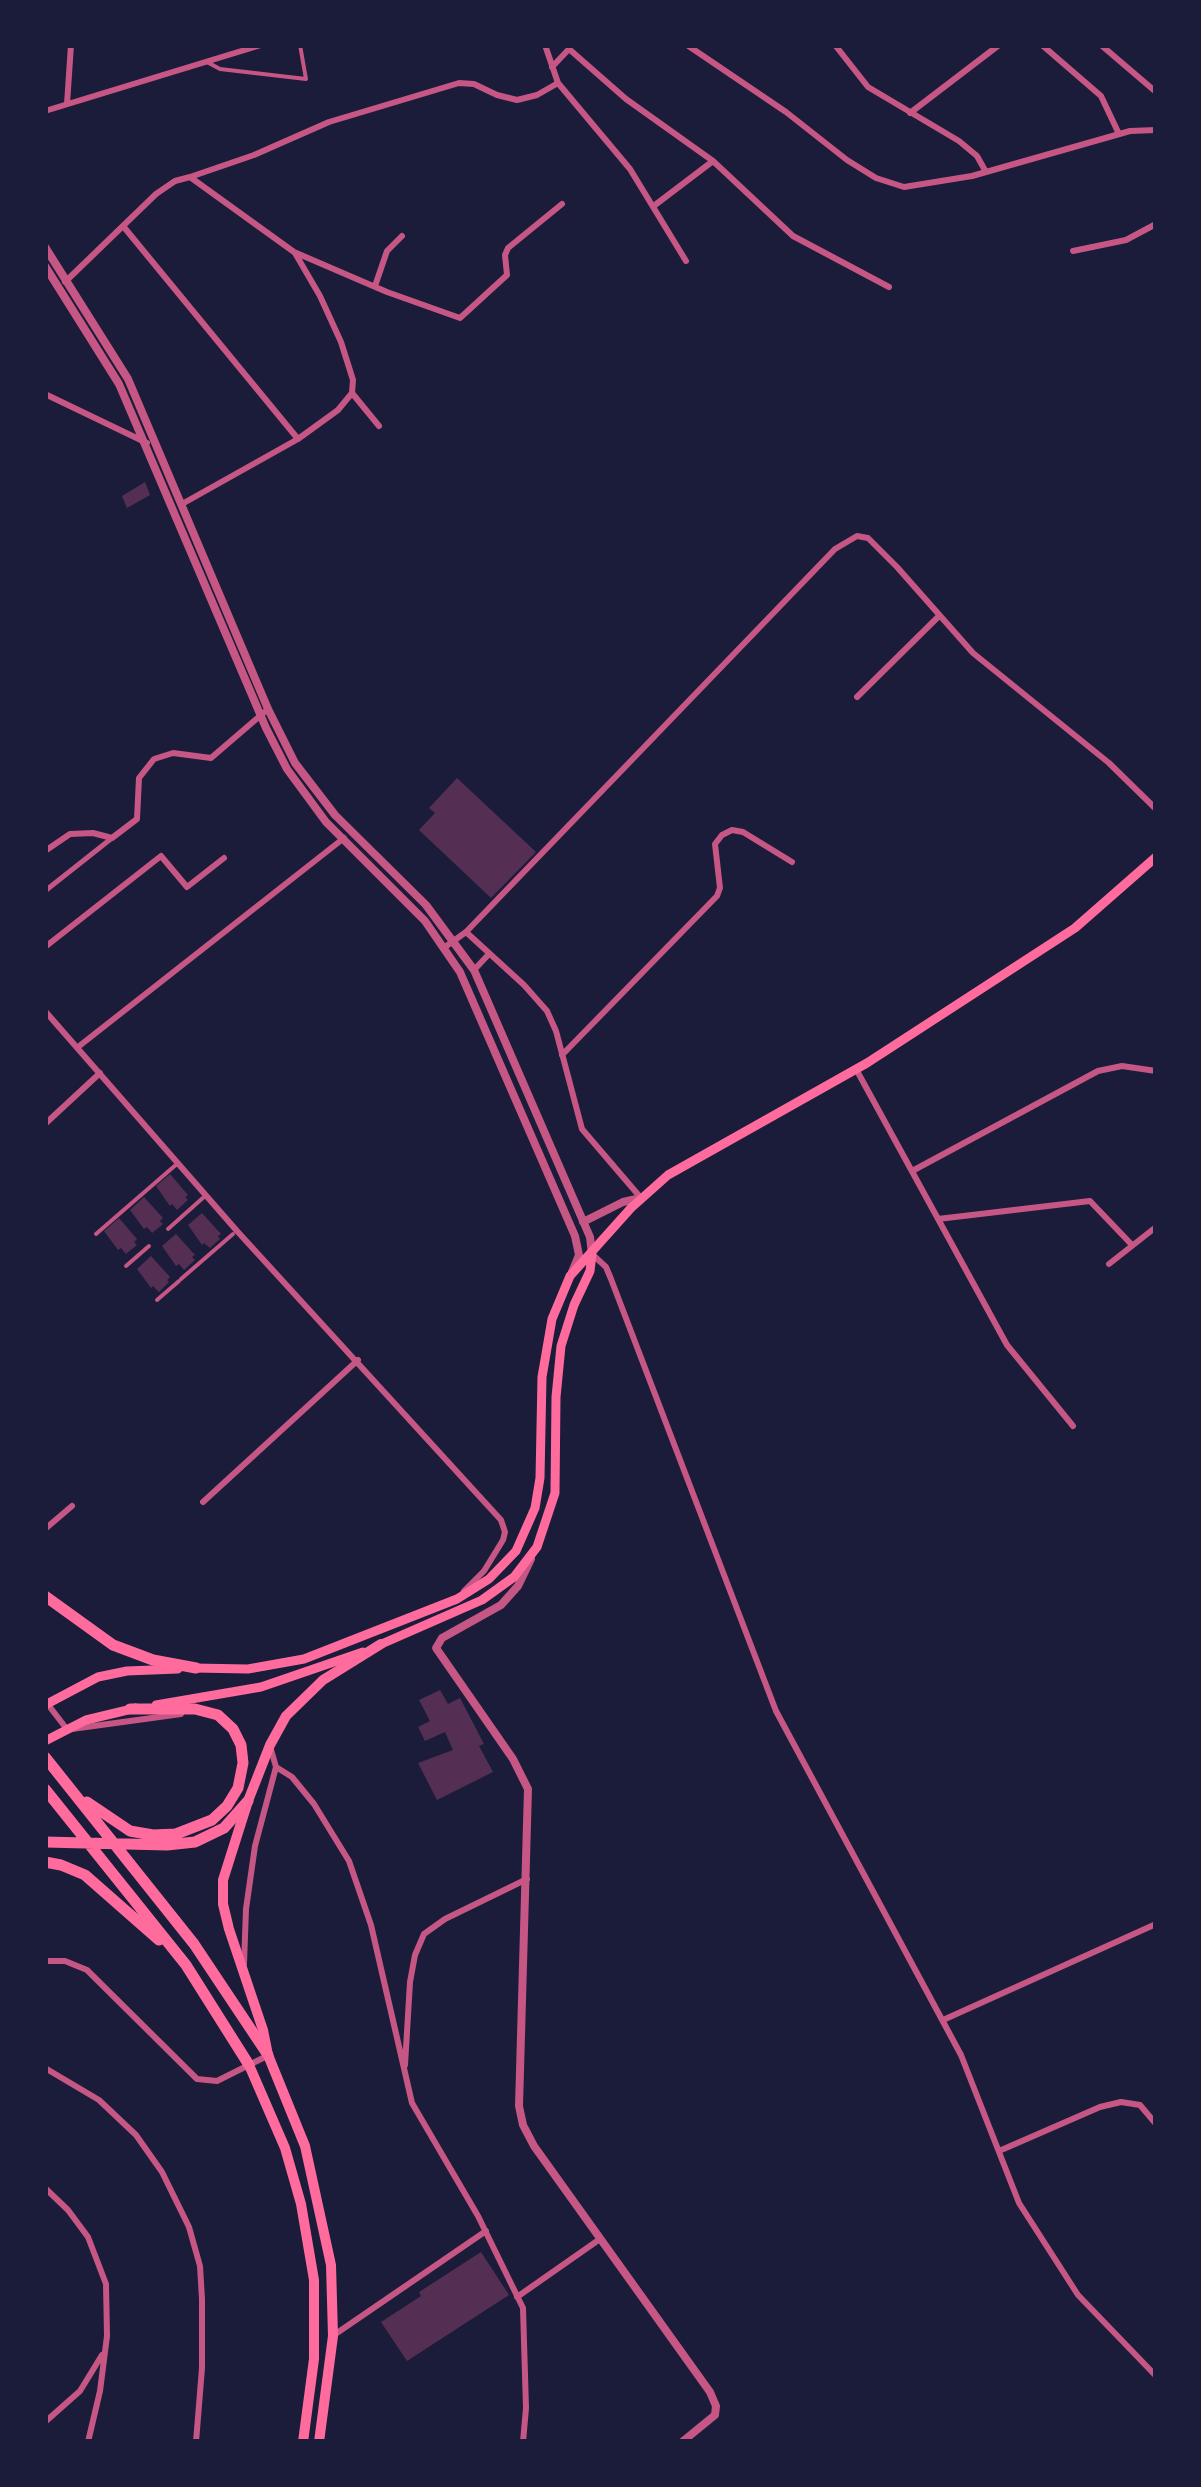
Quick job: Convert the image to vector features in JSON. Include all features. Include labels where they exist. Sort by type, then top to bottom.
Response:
[{"type":"highway","points":[[45,1596],[80,1624],[126,1652],[196,1668]]},
{"type":"highway","points":[[70,1789],[130,1831],[153,1835],[188,1831],[220,1814],[235,1796],[243,1764],[236,1734],[224,1719],[207,1710],[130,1709]]},
{"type":"highway","points":[[45,1757],[210,1967],[268,2055]]},
{"type":"highway","points":[[45,1789],[186,1965],[249,2065]]},
{"type":"highway","points":[[51,1842],[186,1844],[214,1834],[248,1801]]},
{"type":"highway","points":[[45,1862],[69,1868],[100,1886],[186,1965]]},
{"type":"main road","points":[[45,1703],[74,1687],[112,1674],[144,1669],[248,1669],[287,1663],[458,1598],[482,1584],[504,1566],[534,1516],[540,1478],[544,1349],[552,1318],[570,1276],[641,1198],[677,1170],[856,1070],[1075,928],[1156,857]]},
{"type":"main road","points":[[45,1741],[86,1720],[296,1677],[482,1600],[514,1577],[533,1555],[555,1493],[556,1380],[561,1346],[574,1304],[590,1271],[592,1254]]},
{"type":"main road","points":[[319,2442],[333,2336],[332,2280],[320,2205],[301,2134],[268,2055],[246,1985],[222,1892],[228,1857],[248,1801],[286,1716],[308,1691],[381,1644]]},
{"type":"main road","points":[[249,2065],[282,2137],[314,2280],[314,2359],[302,2442]]},
{"type":"street","points":[[68,104],[70,45]]},
{"type":"street","points":[[45,111],[261,45]]},
{"type":"street","points":[[545,45],[558,82],[630,169],[686,261]]},
{"type":"street","points":[[687,45],[786,112],[847,160],[886,182],[914,187],[986,172],[1118,134],[1156,130]]},
{"type":"street","points":[[835,45],[864,82],[967,147],[986,172]]},
{"type":"street","points":[[910,113],[999,45]]},
{"type":"street","points":[[1042,45],[1098,93],[1118,134]]},
{"type":"street","points":[[1101,45],[1156,92]]},
{"type":"street","points":[[552,67],[570,50],[626,100],[713,161],[793,236],[889,287]]},
{"type":"street","points":[[58,287],[161,189],[190,177],[254,155],[329,122],[459,83],[524,100],[558,82]]},
{"type":"street","points":[[655,206],[713,161]]},
{"type":"street","points":[[190,177],[294,252],[460,318],[507,275],[508,248],[562,204]]},
{"type":"street","points":[[1073,251],[1126,240],[1156,224]]},
{"type":"street","points":[[123,226],[298,439]]},
{"type":"street","points":[[374,286],[387,251],[402,236]]},
{"type":"street","points":[[45,247],[120,364],[182,504],[209,581]]},
{"type":"street","points":[[182,504],[298,439],[338,410],[352,393],[353,380],[342,342],[294,252]]},
{"type":"street","points":[[45,266],[111,370],[209,581],[291,776],[342,839],[416,910],[445,947],[469,989],[575,1236],[579,1256],[570,1276]]},
{"type":"street","points":[[111,370],[120,364]]},
{"type":"street","points":[[352,393],[379,426]]},
{"type":"street","points":[[45,394],[158,447]]},
{"type":"street","points":[[445,947],[466,932],[844,541],[857,536],[868,538],[973,654],[1109,763],[1156,810]]},
{"type":"street","points":[[856,697],[938,616]]},
{"type":"street","points":[[264,712],[304,777],[350,832],[426,905],[474,970],[584,1222],[592,1254]]},
{"type":"street","points":[[45,890],[137,819],[138,778],[154,759],[173,753],[210,758],[264,712]]},
{"type":"street","points":[[562,1055],[719,894],[714,853],[722,834],[732,830],[744,832],[792,862]]},
{"type":"street","points":[[78,1047],[350,832]]},
{"type":"street","points":[[45,850],[70,834],[93,833],[112,838]]},
{"type":"street","points":[[45,947],[160,856],[187,887],[224,858]]},
{"type":"street","points":[[466,932],[543,1006],[554,1025],[582,1129],[641,1198],[623,1202],[584,1222]]},
{"type":"street","points":[[474,970],[489,954]]},
{"type":"street","points":[[45,1012],[503,1523],[504,1537],[498,1550],[458,1598]]},
{"type":"street","points":[[504,1070],[516,1064]]},
{"type":"street","points":[[914,1170],[1102,1069],[1122,1066],[1156,1071]]},
{"type":"street","points":[[856,1070],[1007,1345],[1073,1426]]},
{"type":"street","points":[[45,1124],[100,1073]]},
{"type":"street","points":[[938,1219],[1090,1201],[1132,1245]]},
{"type":"street","points":[[1109,1264],[1156,1226]]},
{"type":"street","points":[[575,1236],[606,1266],[776,1710],[943,2020],[975,2087],[1024,2213],[1101,2322],[1156,2376]]},
{"type":"street","points":[[203,1502],[358,1360]]},
{"type":"street","points":[[45,1529],[72,1506]]},
{"type":"street","points":[[533,1555],[521,1582],[507,1599],[442,1638],[436,1648],[523,1776],[528,1797],[521,2119],[534,2146],[716,2406],[715,2415],[682,2442]]},
{"type":"street","points":[[45,1703],[72,1730],[181,1714]]},
{"type":"street","points":[[246,1985],[243,1945],[250,1878],[261,1816],[276,1767],[270,1746]]},
{"type":"street","points":[[276,1767],[292,1777],[314,1804],[349,1861],[371,1925],[412,2103],[486,2230],[518,2296],[524,2321],[523,2442]]},
{"type":"street","points":[[404,2071],[410,1982],[424,1934],[445,1918],[527,1879]]},
{"type":"street","points":[[943,2020],[1156,1924]]},
{"type":"street","points":[[45,1960],[64,1961],[87,1970],[197,2079],[217,2081],[268,2055]]},
{"type":"street","points":[[45,2068],[99,2100],[136,2135],[171,2188],[189,2227],[198,2259],[202,2299],[196,2442]]},
{"type":"street","points":[[258,2083],[276,2074]]},
{"type":"street","points":[[999,2151],[1100,2107],[1121,2102],[1140,2105],[1156,2124]]},
{"type":"street","points":[[45,2188],[72,2216],[100,2260],[108,2296],[105,2349],[88,2442]]},
{"type":"street","points":[[333,2336],[486,2230]]},
{"type":"street","points":[[518,2296],[600,2239]]},
{"type":"street","points":[[45,2422],[83,2386],[105,2349]]},
{"type":"lane","points":[[207,62],[220,68],[306,79],[300,45]]},
{"type":"lane","points":[[96,1234],[178,1163]]},
{"type":"lane","points":[[168,1229],[206,1196]]},
{"type":"lane","points":[[157,1300],[233,1234]]},
{"type":"lane","points":[[126,1266],[149,1246]]},
{"type":"building","points":[[145,482],[150,495],[127,508],[122,496]]},
{"type":"building","points":[[457,778],[536,852],[491,898],[419,830],[435,813],[429,808]]},
{"type":"building","points":[[170,1174],[188,1195],[177,1210],[156,1186]]},
{"type":"building","points":[[144,1197],[163,1218],[163,1224],[152,1233],[147,1227],[144,1229],[130,1210]]},
{"type":"building","points":[[202,1213],[221,1234],[210,1248],[202,1245],[188,1225]]},
{"type":"building","points":[[119,1218],[137,1239],[137,1245],[126,1254],[121,1248],[118,1250],[104,1231]]},
{"type":"building","points":[[176,1234],[195,1255],[184,1270],[179,1264],[176,1266],[162,1246]]},
{"type":"building","points":[[151,1256],[170,1277],[159,1292],[151,1288],[137,1269]]},
{"type":"building","points":[[440,1690],[448,1704],[460,1698],[484,1744],[479,1746],[493,1772],[437,1800],[418,1763],[453,1750],[445,1732],[425,1741],[418,1727],[430,1721],[419,1700]]},
{"type":"building","points":[[481,2252],[509,2295],[407,2361],[381,2322]]}]
